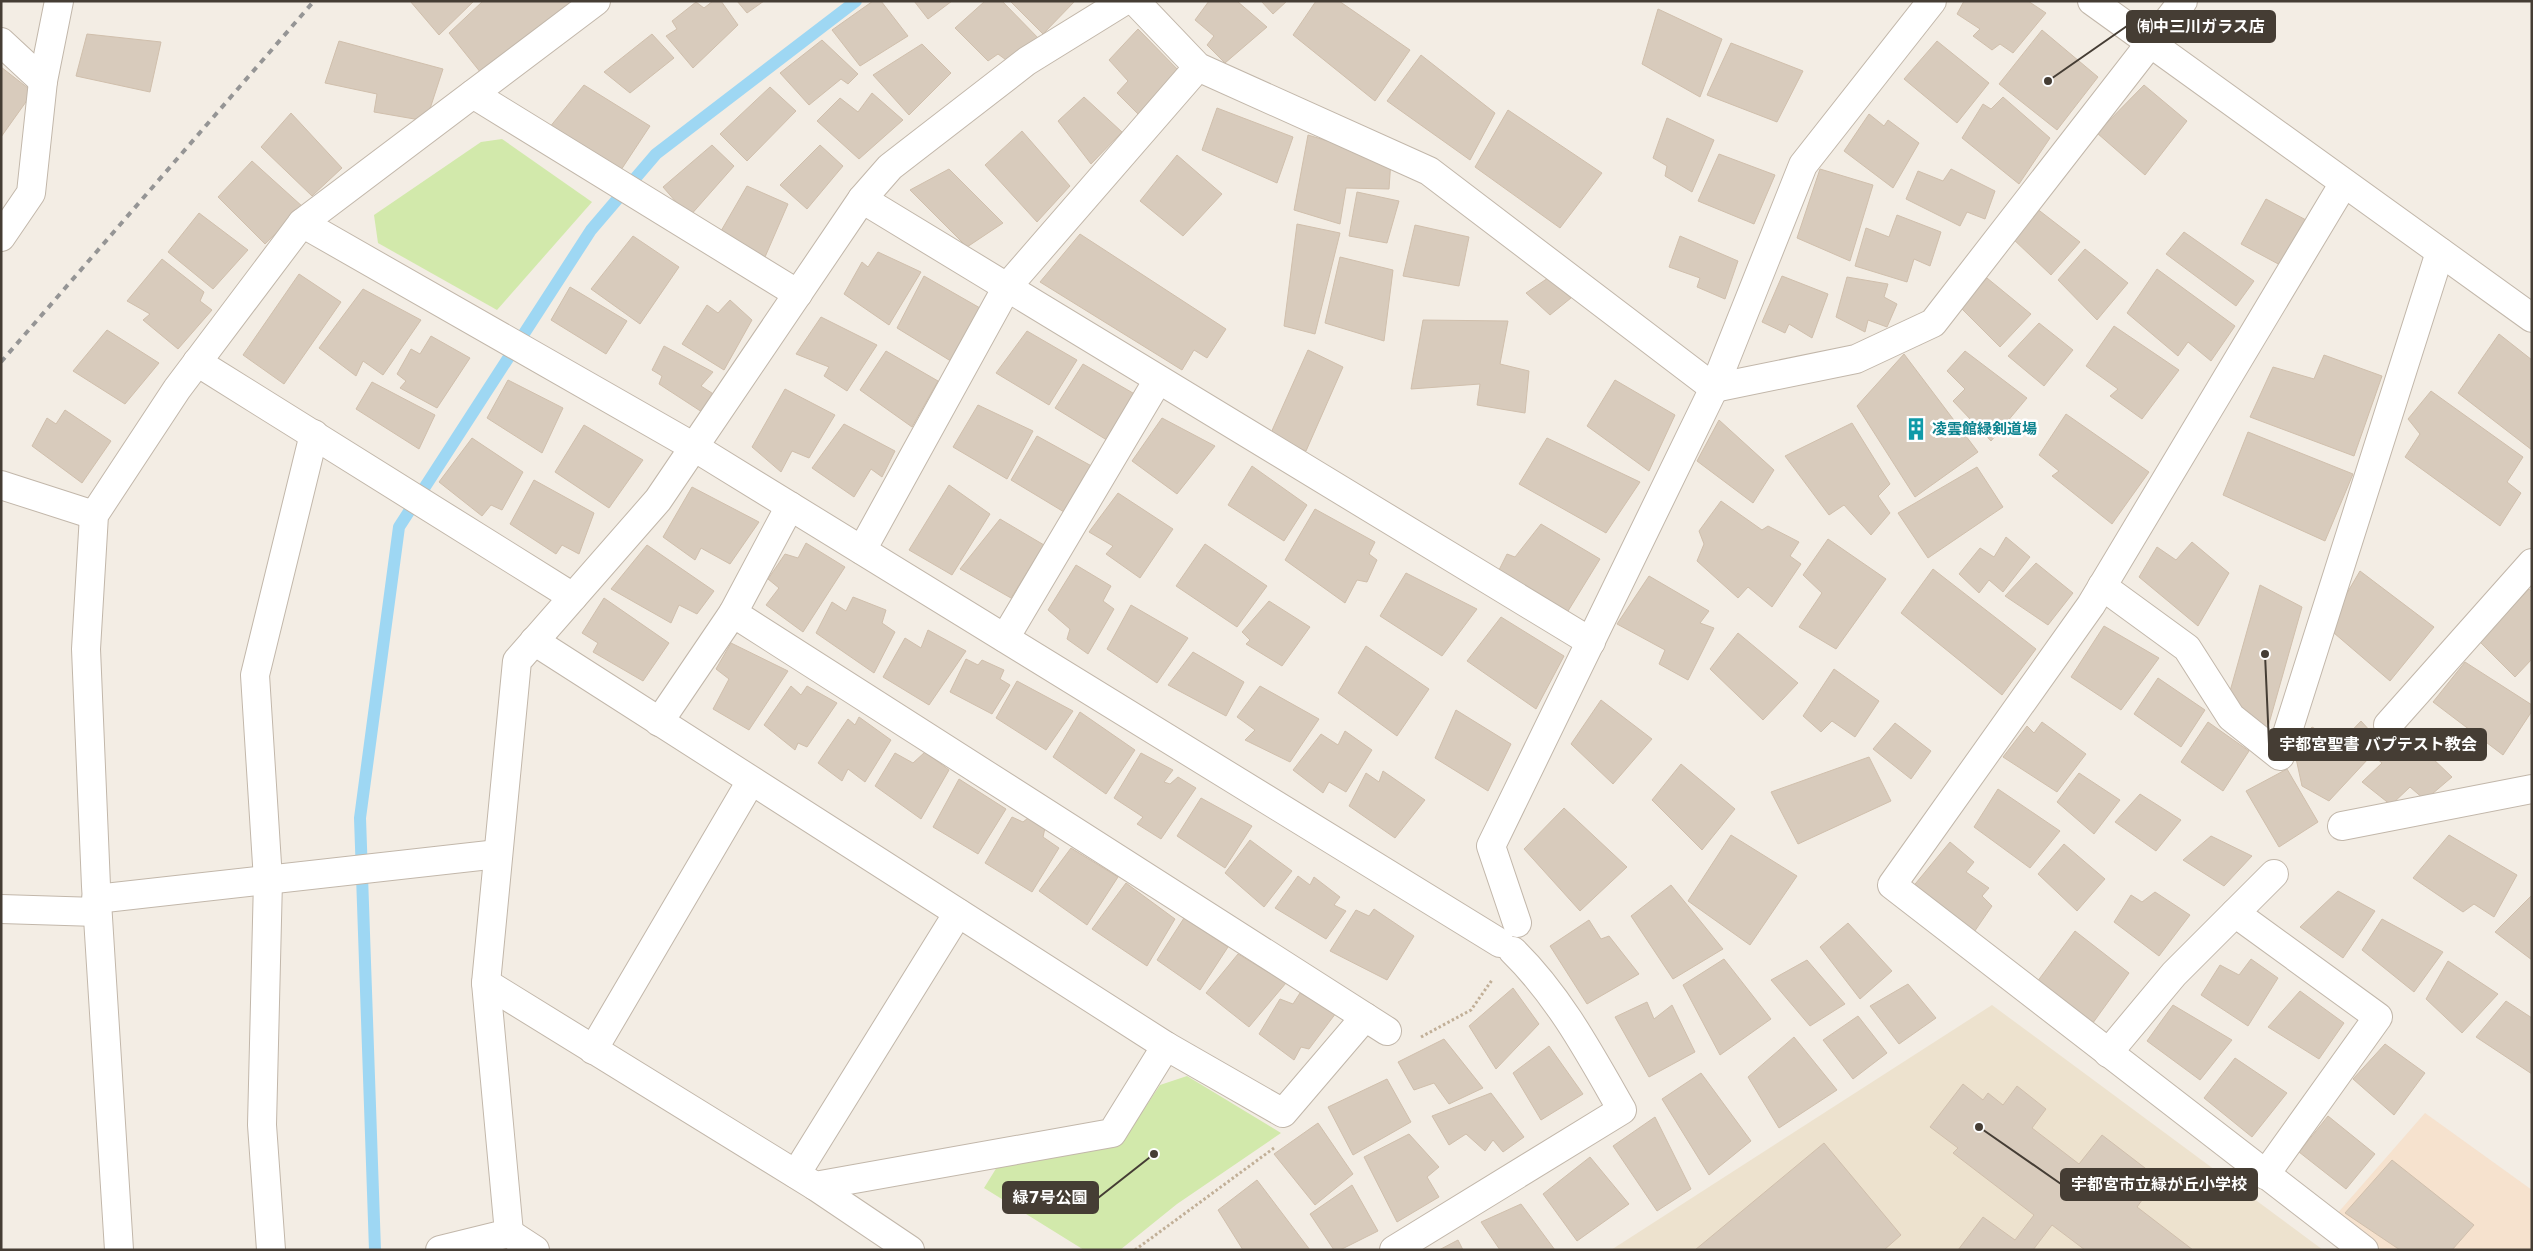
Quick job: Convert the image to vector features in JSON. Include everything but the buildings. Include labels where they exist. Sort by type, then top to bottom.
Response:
[{"type":"street","points":[[1,236],[31,194],[43,81],[59,1]]},
{"type":"street","points":[[119,1250],[97,905],[86,649],[94,515],[197,362],[302,223],[596,1]]},
{"type":"street","points":[[509,1233],[486,983],[517,660],[658,500],[862,200],[890,167],[1027,61],[1124,1]]},
{"type":"street","points":[[1135,1],[1198,67],[1430,171],[1714,388],[1856,359],[1933,323],[2183,1]]},
{"type":"street","points":[[1510,939],[1491,846],[1714,388],[1803,166],[1932,1]]},
{"type":"street","points":[[2092,1],[2532,318]]},
{"type":"street","points":[[1,42],[43,81]]},
{"type":"street","points":[[862,550],[1007,287],[1198,67]]},
{"type":"street","points":[[473,94],[798,294]]},
{"type":"street","points":[[2344,183],[2091,605],[1892,885],[2364,1250]]},
{"type":"street","points":[[862,200],[1591,642]]},
{"type":"street","points":[[302,223],[694,447],[1005,638],[1510,939],[1538,974],[1578,1034],[1622,1110],[1394,1250]]},
{"type":"street","points":[[2102,586],[2188,648],[2231,717],[2280,756],[2440,252]]},
{"type":"street","points":[[197,362],[573,597]]},
{"type":"street","points":[[1005,638],[1158,380]]},
{"type":"street","points":[[271,1250],[262,1125],[268,880],[255,675],[314,434]]},
{"type":"street","points":[[1,485],[94,515]]},
{"type":"street","points":[[660,722],[733,613],[790,506]]},
{"type":"street","points":[[2388,725],[2530,568]]},
{"type":"street","points":[[534,641],[1166,1046],[1283,1113],[1376,1024],[733,613]]},
{"type":"street","points":[[593,1050],[751,781]]},
{"type":"street","points":[[2342,826],[2532,789]]},
{"type":"street","points":[[1,909],[97,905],[268,880],[498,854]]},
{"type":"street","points":[[2108,1053],[2174,974],[2274,874]]},
{"type":"street","points":[[806,1180],[958,913]]},
{"type":"street","points":[[2235,913],[2378,1017],[2266,1175]]},
{"type":"street","points":[[486,983],[806,1180],[910,1250]]},
{"type":"street","points":[[806,1180],[1112,1133],[1166,1046]]},
{"type":"street","points":[[440,1250],[509,1233],[535,1250]]},
{"type":"shaded area","points":[[1992,1005],[2323,1250],[1611,1250]]},
{"type":"shaded area","points":[[2425,1113],[2532,1190],[2532,1250],[2382,1250],[2336,1215]]},
{"type":"green space","points":[[502,139],[592,202],[497,310],[378,243],[374,215],[481,142]]},
{"type":"green space","points":[[1187,1076],[1281,1133],[1177,1204],[1120,1250],[1084,1250],[984,1188],[997,1167],[1122,1142],[1160,1085]]},
{"type":"waterway","points":[[375,1250],[360,818],[399,527],[591,230],[656,154],[856,1]]},
{"type":"railway","points":[[1,362],[314,1]]},
{"type":"place","name":"㈲中三川ガラス店","points":[[2048,81]]},
{"type":"place","name":"凌雲館緑剣道場","points":[[1916,429]]},
{"type":"place","name":"宇都宮聖書 バプテスト教会","points":[[2265,654]]},
{"type":"place","name":"宇都宮市立緑が丘小学校","points":[[1979,1127]]},
{"type":"place","name":"緑7号公園","points":[[1154,1154]]}]
